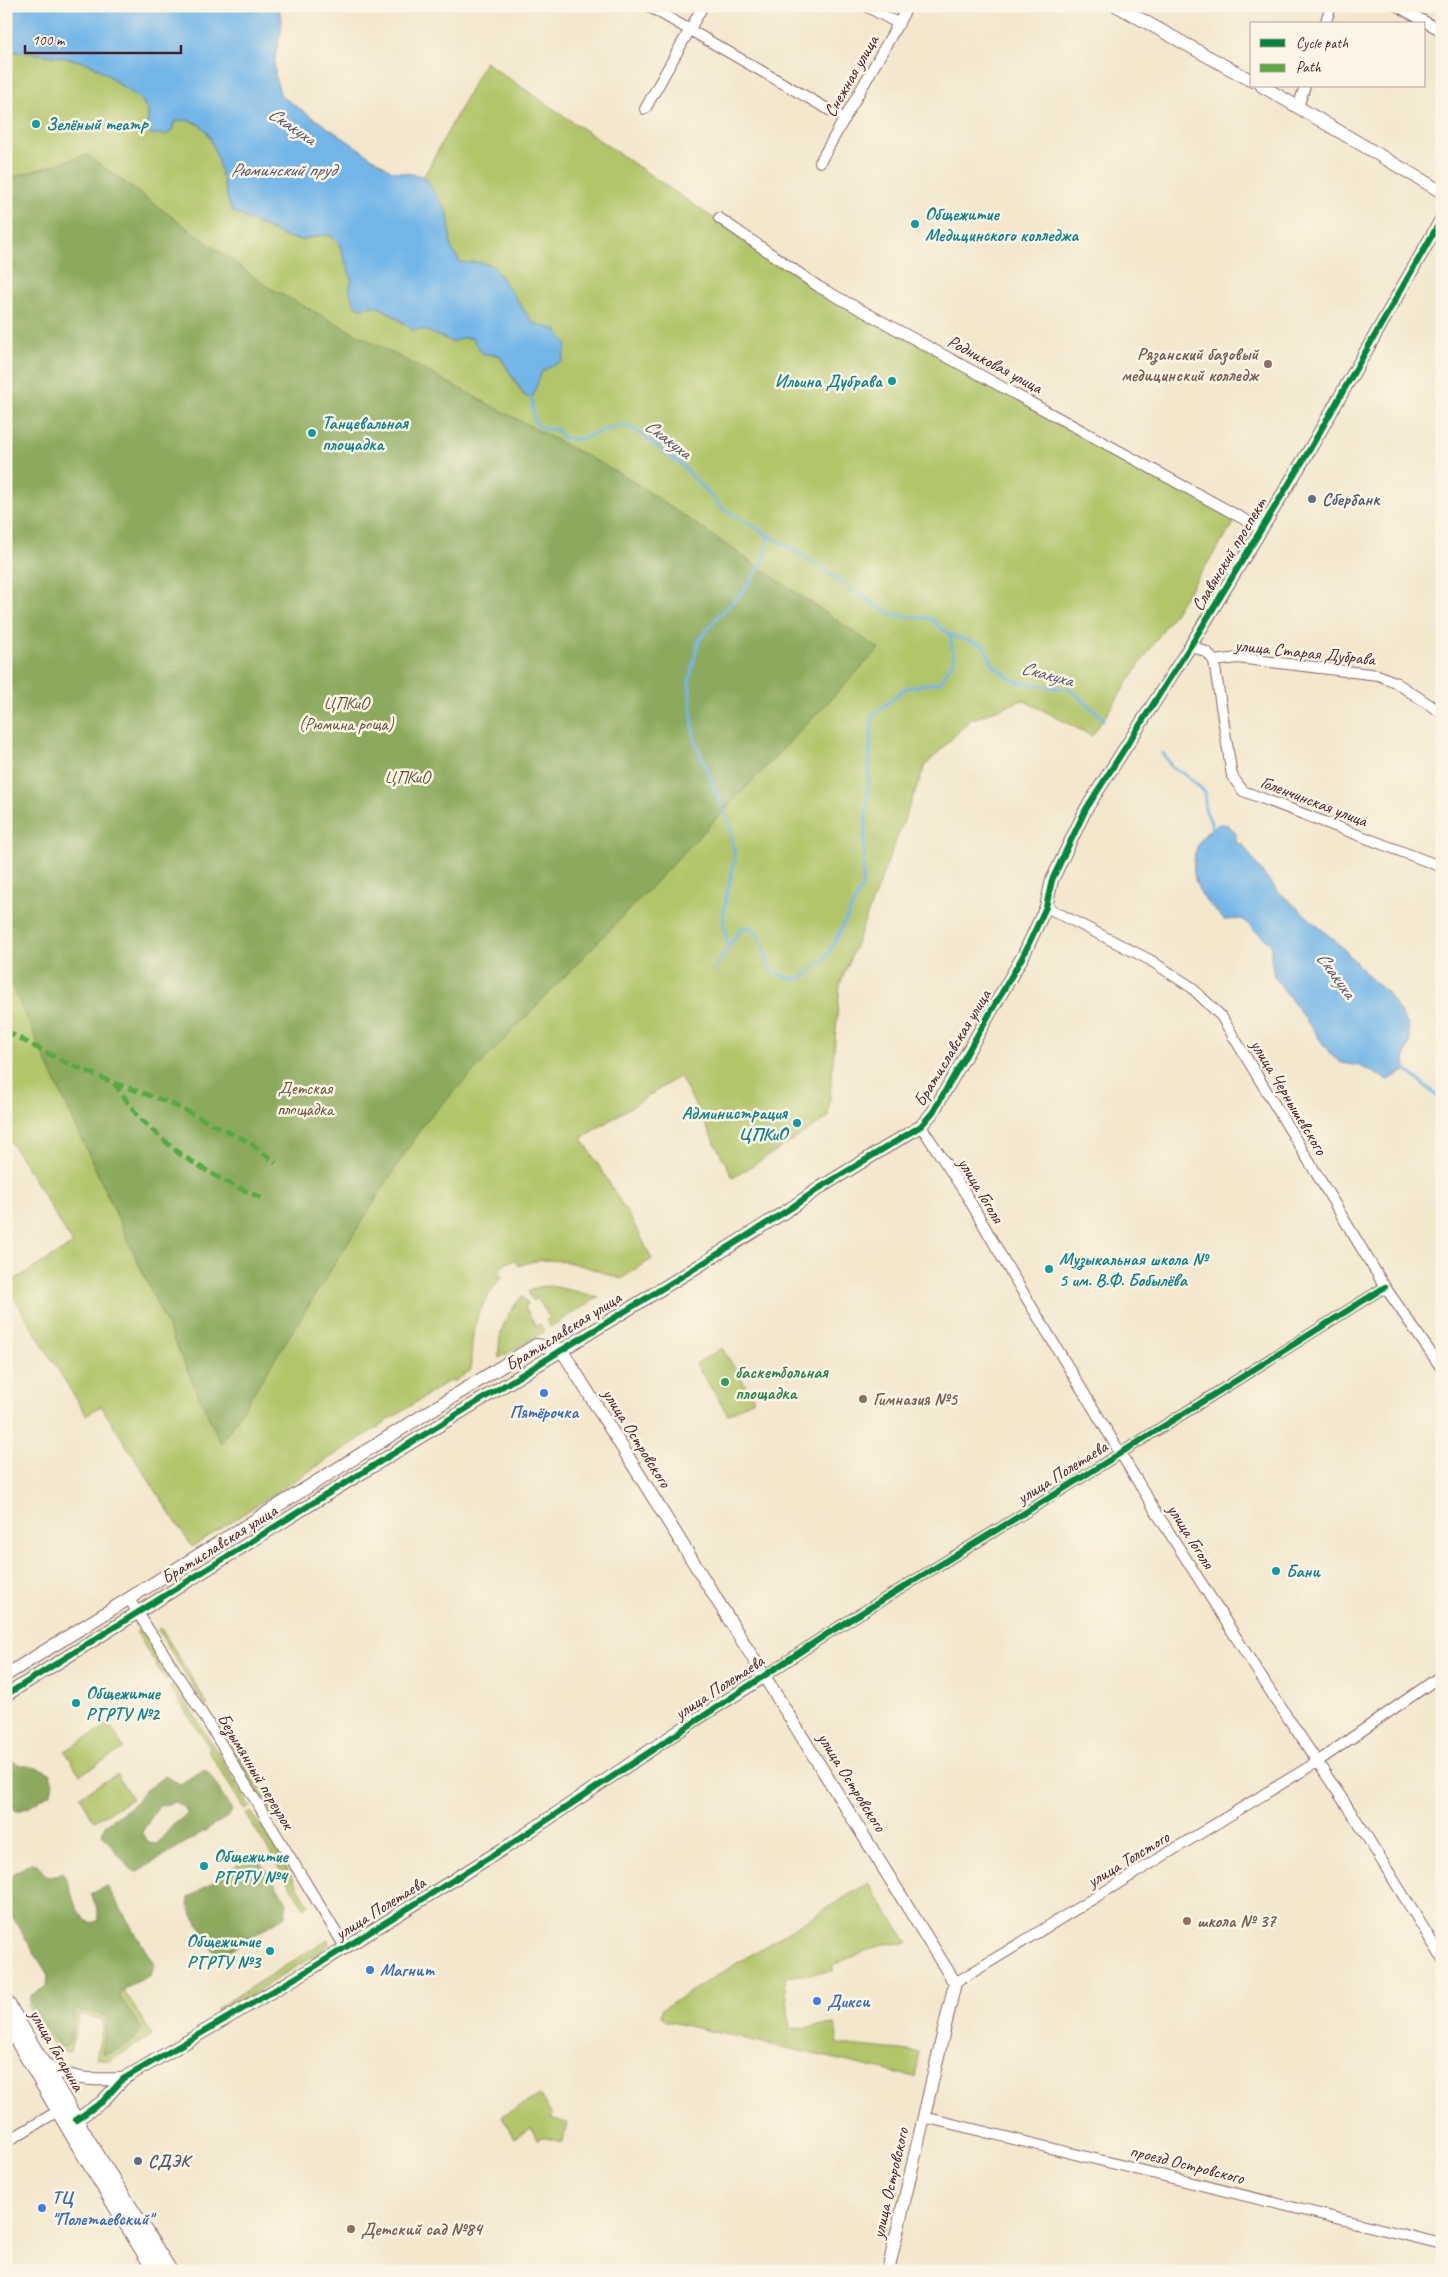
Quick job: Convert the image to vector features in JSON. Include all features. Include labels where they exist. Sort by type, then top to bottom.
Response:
[{"type":"main road","name":"улица Гагарина","points":[[6,2001],[76,2120],[170,2271]]},
{"type":"main road","name":"улица Гагарина","points":[[6,2021],[30,2058],[58,2111],[155,2271]]},
{"type":"main road","points":[[58,2111],[76,2120],[80,2148]]},
{"type":"street","points":[[648,6],[845,119]]},
{"type":"street","points":[[645,109],[703,6]]},
{"type":"street","points":[[866,6],[899,24]]},
{"type":"street","name":"Снежная улица","points":[[820,162],[908,6]]},
{"type":"street","points":[[1117,6],[1250,80]]},
{"type":"street","points":[[1326,22],[1331,6]]},
{"type":"street","points":[[1397,6],[1426,22]]},
{"type":"street","points":[[1426,22],[1440,30]]},
{"type":"street","points":[[1265,88],[1442,192]]},
{"type":"street","points":[[1298,107],[1304,88]]},
{"type":"street","name":"Родниковая улица","points":[[719,218],[819,287],[1262,529]]},
{"type":"street","name":"Славянский проспект","points":[[1046,906],[1052,880],[1086,809],[1191,645],[1262,529],[1442,218]]},
{"type":"street","points":[[1191,645],[1208,653],[1214,661]]},
{"type":"street","name":"улица Старая Дубрава","points":[[1214,661],[1238,658],[1378,675],[1395,682],[1442,713]]},
{"type":"street","name":"Голенчинская улица","points":[[1214,661],[1232,776],[1243,791],[1303,812],[1442,867]]},
{"type":"street","name":"Братиславская улица","points":[[6,1695],[689,1272],[791,1208],[829,1181],[922,1126],[933,1112],[998,1003],[1023,956],[1046,906]]},
{"type":"street","name":"улица Чернышевского","points":[[1046,906],[1150,960],[1191,987],[1221,1016],[1385,1287],[1442,1368]]},
{"type":"street","name":"улица Гоголя","points":[[922,1126],[967,1196],[1006,1266],[1202,1585],[1317,1762],[1360,1824],[1442,1958]]},
{"type":"street","name":"улица Полетаева","points":[[76,2120],[102,2102],[123,2079],[345,1947],[511,1844],[827,1634],[1385,1287]]},
{"type":"street","name":"Братиславская улица","points":[[6,1675],[536,1346],[561,1350]]},
{"type":"street","name":"улица Островского","points":[[561,1350],[955,1983],[888,2271]]},
{"type":"street","points":[[129,1599],[139,1611]]},
{"type":"street","name":"Безымянный переулок","points":[[139,1611],[345,1947]]},
{"type":"street","name":"улица Толстого","points":[[955,1983],[1317,1762],[1442,1675]]},
{"type":"street","points":[[44,2063],[56,2072],[83,2080],[123,2079]]},
{"type":"street","points":[[6,2142],[58,2111]]},
{"type":"street","name":"проезд Островского","points":[[924,2116],[1442,2244]]},
{"type":"green space","name":"ЦПКиО","points":[[6,51],[60,57],[89,64],[141,100],[148,114],[146,126],[172,131],[174,122],[178,121],[187,120],[199,125],[206,131],[214,147],[232,211],[286,237],[302,240],[321,235],[331,236],[339,243],[352,280],[349,290],[370,305],[378,306],[413,330],[422,329],[453,342],[462,338],[472,338],[483,354],[499,355],[524,396],[534,388],[542,371],[562,361],[556,330],[533,323],[493,266],[478,262],[461,263],[451,248],[448,214],[424,176],[485,62],[817,289],[1237,519],[1092,736],[1023,700],[970,720],[925,766],[840,985],[828,1118],[733,1178],[680,1076],[582,1138],[638,1231],[652,1259],[621,1279],[583,1266],[557,1261],[544,1260],[519,1266],[515,1260],[506,1263],[499,1270],[503,1276],[487,1298],[477,1320],[472,1343],[471,1370],[455,1381],[449,1381],[192,1547],[101,1406],[86,1415],[6,1285],[73,1244],[6,1134]]},
{"type":"green space","name":"ЦПКиО (Рюмина роща)","points":[[87,155],[268,287],[628,478],[879,649],[424,1123],[221,1444],[6,973],[6,179]]},
{"type":"green space","points":[[552,1286],[599,1297],[550,1327],[546,1320],[550,1318],[537,1298],[533,1301],[528,1292],[538,1287]]},
{"type":"green space","points":[[522,1296],[528,1304],[525,1307],[536,1326],[540,1324],[544,1332],[499,1358],[501,1332],[511,1310]]},
{"type":"green space","name":"баскетбольная площадка","points":[[722,1348],[754,1399],[728,1415],[696,1364]]},
{"type":"green space","points":[[141,1628],[171,1677],[166,1681],[136,1632]]},
{"type":"green space","points":[[161,1628],[208,1705],[205,1706],[158,1630]]},
{"type":"green space","points":[[175,1684],[250,1806],[244,1809],[208,1750],[210,1748],[169,1687]]},
{"type":"green space","points":[[218,1721],[276,1814],[273,1816],[215,1723]]},
{"type":"green space","points":[[109,1724],[124,1748],[80,1775],[65,1751]]},
{"type":"green space","points":[[6,1756],[15,1763],[38,1768],[50,1773],[53,1784],[51,1793],[28,1808],[16,1811],[6,1797]]},
{"type":"green space","points":[[203,1770],[208,1772],[232,1810],[229,1816],[137,1872],[130,1869],[102,1834],[105,1825],[136,1803],[143,1792],[165,1776],[180,1784]],"holes":[[[175,1802],[184,1807],[188,1813],[172,1826],[157,1844],[149,1843],[142,1832],[159,1806]]]},
{"type":"green space","points":[[117,1774],[132,1799],[94,1821],[80,1796]]},
{"type":"green space","points":[[251,1811],[280,1857],[275,1861],[246,1814]]},
{"type":"green space","points":[[250,1856],[257,1856],[287,1902],[285,1916],[223,1955],[213,1950],[188,1906],[189,1898]]},
{"type":"green space","points":[[283,1862],[309,1905],[304,1908],[277,1865]]},
{"type":"green space","points":[[31,1863],[37,1864],[46,1876],[52,1877],[62,1872],[79,1912],[90,1923],[98,1921],[98,1910],[91,1894],[107,1886],[155,1966],[150,1975],[121,1991],[120,1997],[141,2029],[131,2042],[115,2051],[104,2054],[102,2052],[108,2018],[105,2015],[78,2010],[75,2012],[69,2044],[66,2047],[59,2046],[29,2001],[30,1996],[47,1986],[48,1975],[6,1907],[6,1878]]},
{"type":"green space","points":[[868,1883],[908,1943],[882,1944],[833,1965],[833,1971],[785,1977],[790,2029],[835,2024],[838,2044],[920,2052],[915,2077],[666,2021],[661,2016],[662,2009]]},
{"type":"green space","points":[[328,1939],[329,1944],[326,1948],[219,2015],[216,2009]]},
{"type":"green space","points":[[103,1957],[152,2035],[110,2061],[96,2058],[104,2020],[79,2014],[70,2052],[55,2049],[27,2005]]},
{"type":"green space","points":[[540,2095],[552,2116],[549,2118],[567,2123],[563,2142],[542,2137],[537,2139],[531,2128],[514,2138],[502,2116]]},
{"type":"water","name":"Рюминский пруд","points":[[6,6],[278,6],[282,27],[275,57],[275,67],[281,96],[392,171],[424,176],[448,214],[451,248],[461,263],[478,262],[493,266],[533,323],[556,330],[567,344],[562,361],[542,371],[532,398],[525,396],[499,355],[483,354],[472,338],[462,338],[453,342],[422,329],[413,330],[383,309],[369,306],[362,308],[355,305],[349,290],[352,280],[339,243],[332,236],[321,235],[302,240],[286,237],[232,211],[214,147],[206,131],[200,125],[187,120],[178,121],[174,122],[172,131],[166,135],[152,134],[147,131],[148,111],[142,102],[95,66],[82,61],[60,57],[6,51]]},
{"type":"water","points":[[1220,824],[1228,825],[1236,834],[1236,843],[1243,845],[1278,891],[1342,947],[1370,978],[1386,991],[1408,1025],[1410,1042],[1404,1059],[1407,1070],[1388,1080],[1360,1066],[1342,1063],[1332,1056],[1274,976],[1271,944],[1242,919],[1224,920],[1204,898],[1195,881],[1194,861],[1196,851],[1204,835],[1211,828]]},
{"type":"waterway","name":"Скакуха","points":[[530,394],[534,419],[540,427],[556,429],[563,438],[580,439],[620,425],[634,429],[683,466],[722,508],[797,552],[875,605],[894,615],[929,618],[950,635],[983,645],[994,666],[1016,682],[1071,690],[1104,719]]},
{"type":"waterway","points":[[728,944],[723,923],[726,897],[735,858],[730,826],[694,738],[689,681],[699,640],[720,614],[744,591],[765,559],[768,535]]},
{"type":"waterway","points":[[713,971],[741,928],[751,927],[759,936],[771,971],[794,980],[808,975],[828,955],[862,887],[872,716],[906,688],[940,682],[954,660],[950,635]]},
{"type":"waterway","name":"Скакуха","points":[[1163,753],[1172,768],[1183,773],[1205,792],[1205,809],[1214,829]]},
{"type":"waterway","name":"Скакуха","points":[[1404,1068],[1442,1100]]},
{"type":"marked path","points":[[6,1031],[60,1060],[114,1083],[168,1102],[249,1142],[276,1163]]},
{"type":"marked path","points":[[114,1083],[140,1119],[181,1155],[224,1181],[264,1199]]},
{"type":"cycle path","points":[[6,1695],[921,1126],[933,1112],[1023,956],[1046,907],[1052,880],[1086,809],[1191,645],[1310,449],[1442,218]]},
{"type":"cycle path","points":[[76,2120],[102,2102],[123,2079],[314,1967],[511,1844],[827,1634],[1057,1493],[1385,1287]]},
{"type":"place","name":"Зелёный театр","points":[[36,124]]},
{"type":"place","name":"Общежитие Медицинского колледжа","points":[[915,224]]},
{"type":"place","name":"Рязанский базовый медицинский колледж","points":[[1268,364]]},
{"type":"place","name":"Ильина Дубрава","points":[[892,381]]},
{"type":"place","name":"Танцевальная площадка","points":[[312,433]]},
{"type":"place","name":"Сбербанк","points":[[1312,499]]},
{"type":"place","name":"Администрация ЦПКиО","points":[[797,1123]]},
{"type":"place","name":"Музыкальная школа № 5 им. В.Ф. Бобылёва","points":[[1049,1269]]},
{"type":"place","name":"баскетбольная площадка","points":[[725,1382]]},
{"type":"place","name":"Пятёрочка","points":[[544,1393]]},
{"type":"place","name":"Гимназия №5","points":[[863,1399]]},
{"type":"place","name":"Бани","points":[[1276,1571]]},
{"type":"place","name":"Общежитие РГРТУ №2","points":[[76,1703]]},
{"type":"place","name":"Общежитие РГРТУ №4","points":[[204,1866]]},
{"type":"place","name":"школа № 37","points":[[1187,1921]]},
{"type":"place","name":"Общежитие РГРТУ №3","points":[[270,1951]]},
{"type":"place","name":"Магнит","points":[[370,1970]]},
{"type":"place","name":"Дикси","points":[[817,2001]]},
{"type":"place","name":"СДЭК","points":[[138,2161]]},
{"type":"place","name":"ТЦ \"Полетаевский\"","points":[[42,2208]]},
{"type":"place","name":"Детский сад №84","points":[[351,2229]]},
{"type":"park label","name":"Детская площадка","points":[[305,1098]]}]
